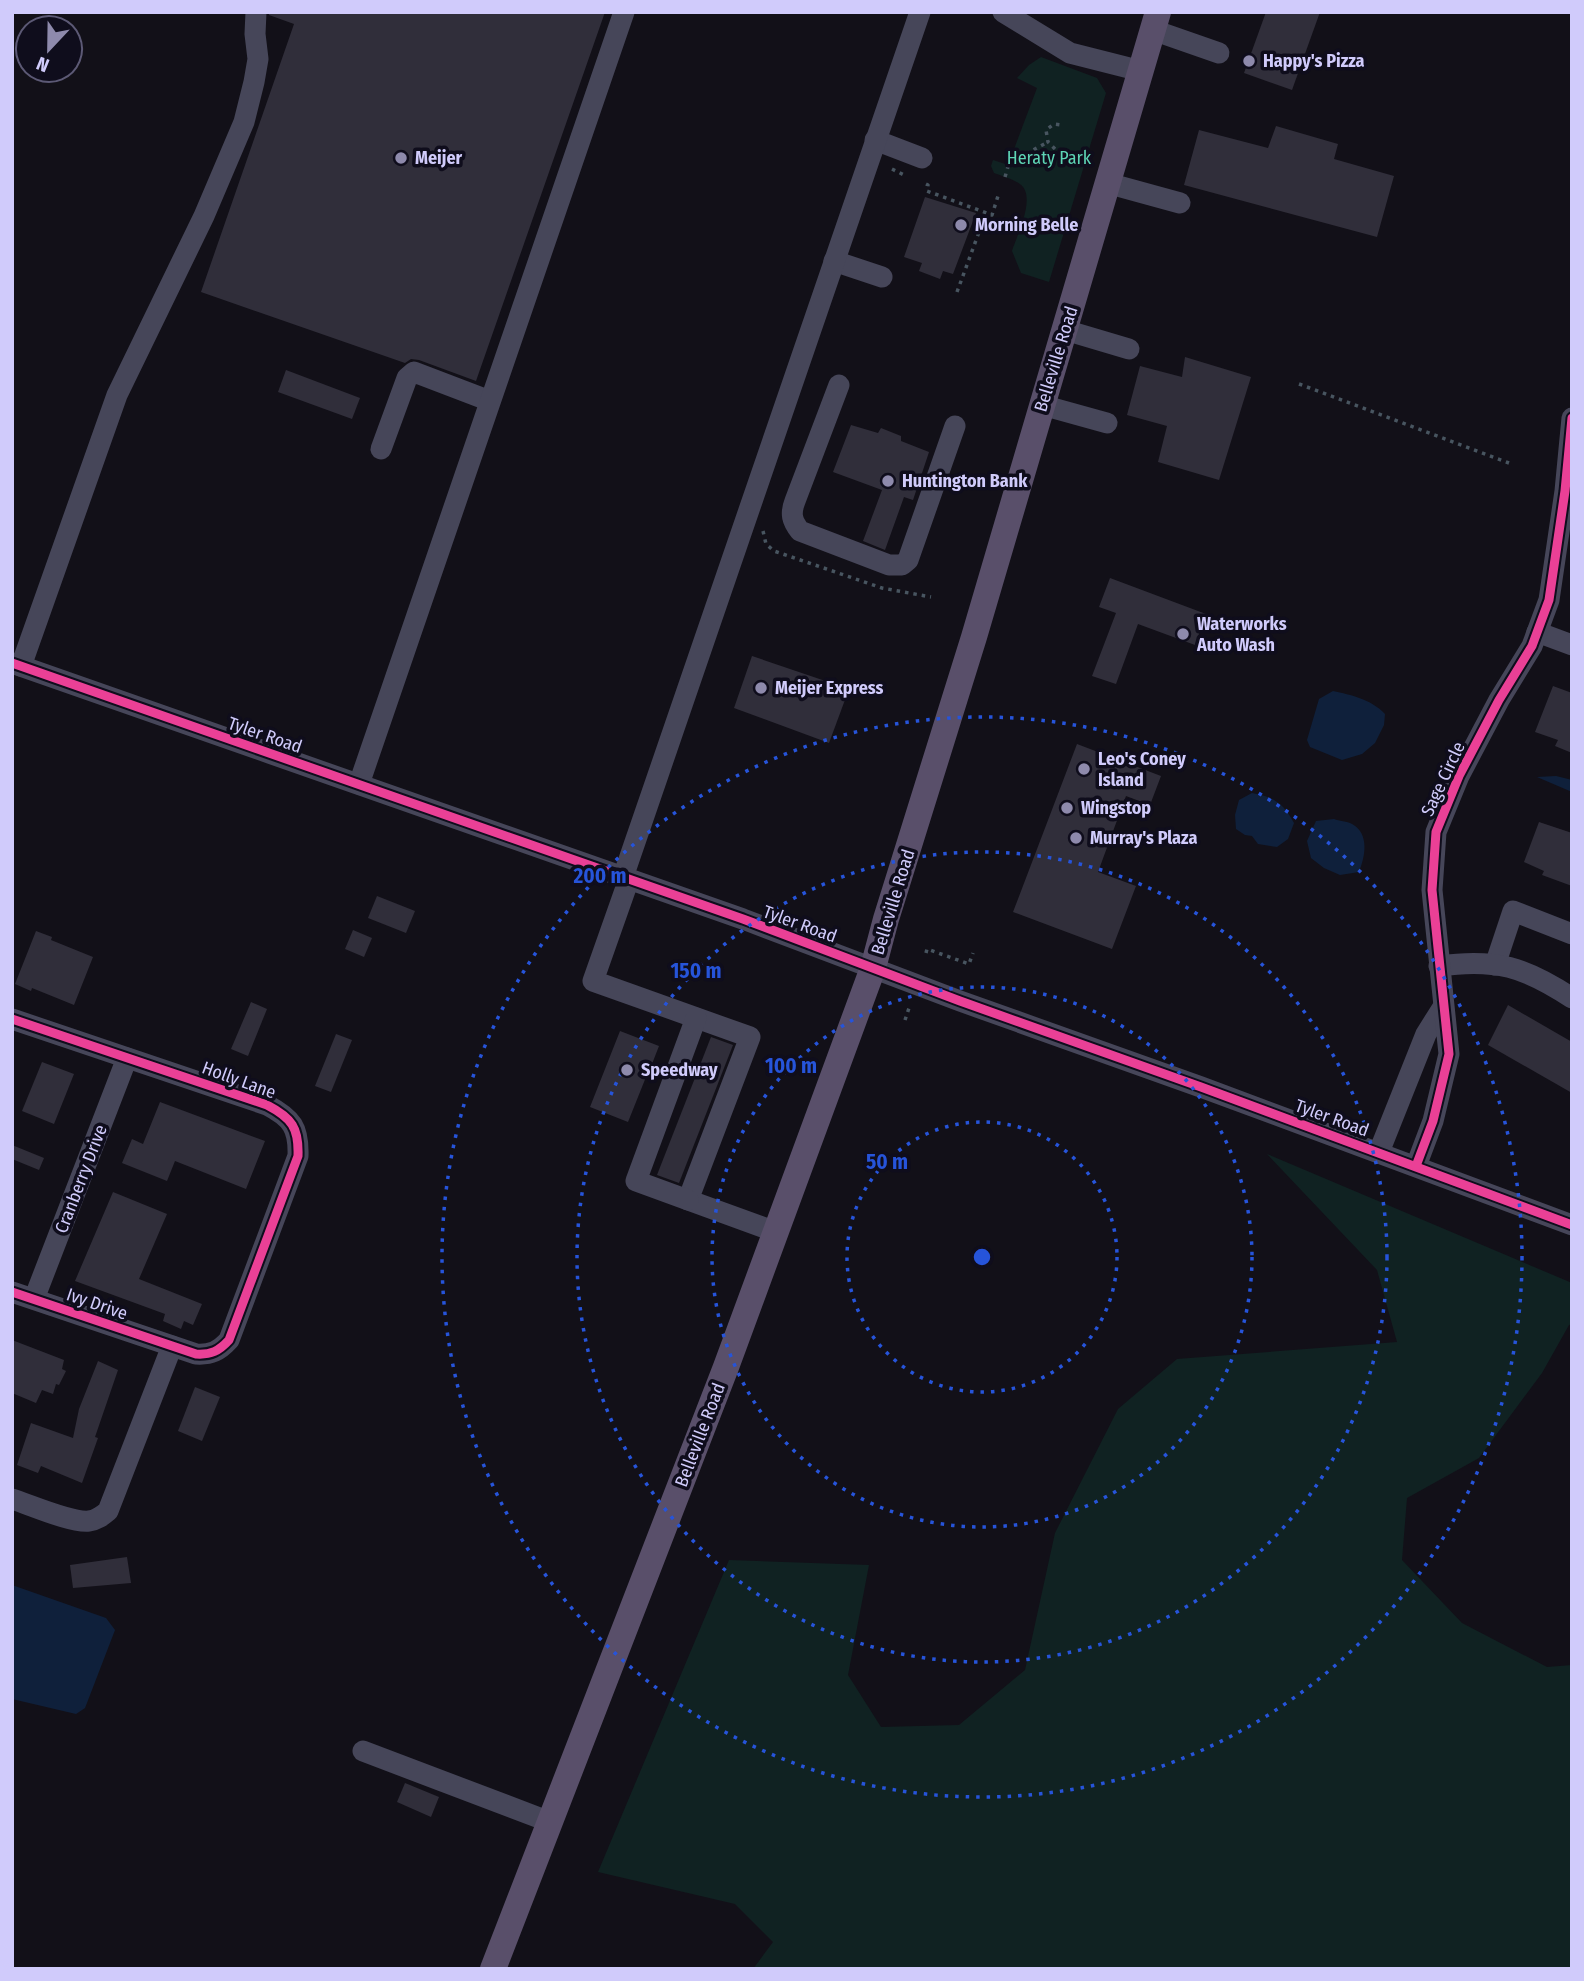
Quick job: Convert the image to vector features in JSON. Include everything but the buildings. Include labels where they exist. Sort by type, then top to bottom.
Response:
[{"type":"main road","name":"Belleville Road","points":[[494,1969],[776,1232],[873,968],[950,718],[1155,21]]},
{"type":"street","points":[[16,665],[117,395],[204,216],[240,134],[258,59],[256,12]]},
{"type":"street","points":[[359,784],[624,12]]},
{"type":"street","points":[[688,1200],[750,1037],[593,981],[920,12]]},
{"type":"street","points":[[1003,12],[1070,53],[1141,71]]},
{"type":"street","points":[[1155,21],[1219,53]]},
{"type":"street","points":[[875,140],[922,158]]},
{"type":"street","points":[[1107,183],[1180,203]]},
{"type":"street","points":[[834,261],[882,277]]},
{"type":"street","points":[[1065,330],[1129,349]]},
{"type":"street","points":[[381,449],[408,378],[414,372],[490,401]]},
{"type":"street","points":[[839,384],[791,512],[800,531],[889,565],[902,565],[908,560],[954,426]]},
{"type":"street","points":[[1042,405],[1107,423]]},
{"type":"street","name":"Sage Circle","points":[[1416,1166],[1433,1121],[1449,1054],[1432,890],[1436,832],[1459,776],[1499,700],[1532,646],[1549,600],[1565,491],[1572,418]]},
{"type":"street","points":[[1538,632],[1572,645]]},
{"type":"street","name":"Tyler Road","points":[[16,665],[626,878],[1572,1225]]},
{"type":"street","points":[[1495,965],[1513,911],[1572,934]]},
{"type":"street","points":[[1439,966],[1463,963],[1521,970],[1572,998]]},
{"type":"street","points":[[1379,1152],[1426,1034],[1443,1007]]},
{"type":"street","points":[[696,1018],[636,1181],[776,1232]]},
{"type":"street","name":"Holly Lane","points":[[12,1019],[267,1105],[284,1114],[299,1135],[298,1156],[229,1340],[220,1350],[206,1355],[172,1346]]},
{"type":"street","name":"Cranberry Drive","points":[[34,1300],[127,1058]]},
{"type":"street","name":"Ivy Drive","points":[[12,1292],[172,1346]]},
{"type":"street","points":[[12,1499],[78,1521],[90,1521],[108,1511],[172,1346]]},
{"type":"street","points":[[363,1751],[550,1822]]},
{"type":"path","points":[[1055,149],[1048,142],[1046,130],[1054,124],[1062,125]]},
{"type":"path","points":[[1005,177],[1009,163],[1048,142]]},
{"type":"path","points":[[886,166],[906,176]]},
{"type":"path","points":[[926,184],[927,191],[992,215],[998,197]]},
{"type":"path","points":[[957,292],[986,213]]},
{"type":"path","points":[[1299,384],[1509,463]]},
{"type":"path","points":[[926,953],[927,949],[969,964],[973,953]]},
{"type":"path","points":[[905,1020],[909,1008]]},
{"type":"green space","name":"Heraty Park","points":[[1041,57],[1097,78],[1106,93],[1049,282],[1021,273],[1012,251],[1024,216],[1027,197],[1020,184],[994,173],[991,166],[993,160],[1008,165],[1037,88],[1017,78]]},
{"type":"green space","points":[[1267,1154],[1572,1283],[1572,1324],[1542,1373],[1479,1458],[1407,1498],[1402,1560],[1462,1623],[1547,1667],[1572,1665],[1572,1969],[753,1969],[773,1942],[735,1904],[598,1872],[729,1560],[869,1565],[848,1675],[881,1727],[959,1725],[1025,1670],[1055,1533],[1118,1409],[1177,1359],[1397,1342],[1377,1270]]},
{"type":"water","points":[[1333,691],[1367,701],[1385,714],[1384,725],[1375,743],[1362,754],[1342,760],[1310,747],[1307,740],[1319,699]]},
{"type":"water","points":[[1556,776],[1572,780],[1572,792],[1537,777]]},
{"type":"water","points":[[1252,793],[1277,802],[1294,823],[1288,839],[1277,847],[1258,844],[1252,836],[1236,829],[1235,815],[1239,800]]},
{"type":"water","points":[[1334,819],[1352,824],[1362,834],[1364,853],[1359,872],[1340,875],[1311,858],[1307,841],[1316,821]]},
{"type":"water","points":[[12,1585],[106,1618],[115,1630],[85,1708],[76,1714],[12,1699]]},
{"type":"cycle path","points":[[1416,1166],[1433,1121],[1449,1054],[1432,890],[1436,832],[1459,776],[1499,700],[1532,646],[1549,600],[1565,491],[1572,418]]},
{"type":"cycle path","points":[[12,663],[743,919],[1572,1225]]},
{"type":"cycle path","points":[[12,1019],[267,1105],[283,1115],[292,1125],[297,1138],[298,1156],[229,1340],[214,1352],[196,1354],[12,1292]]},
{"type":"place","name":"Happy's Pizza","points":[[1249,61]]},
{"type":"place","name":"Meijer","points":[[401,158]]},
{"type":"place","name":"Morning Belle","points":[[961,225]]},
{"type":"place","name":"Huntington Bank","points":[[888,481]]},
{"type":"place","name":"Waterworks Auto Wash","points":[[1183,634]]},
{"type":"place","name":"Meijer Express","points":[[761,688]]},
{"type":"place","name":"Leo's Coney Island","points":[[1084,769]]},
{"type":"place","name":"Wingstop","points":[[1067,808]]},
{"type":"place","name":"Murray's Plaza","points":[[1076,838]]},
{"type":"place","name":"Speedway","points":[[627,1070]]}]
